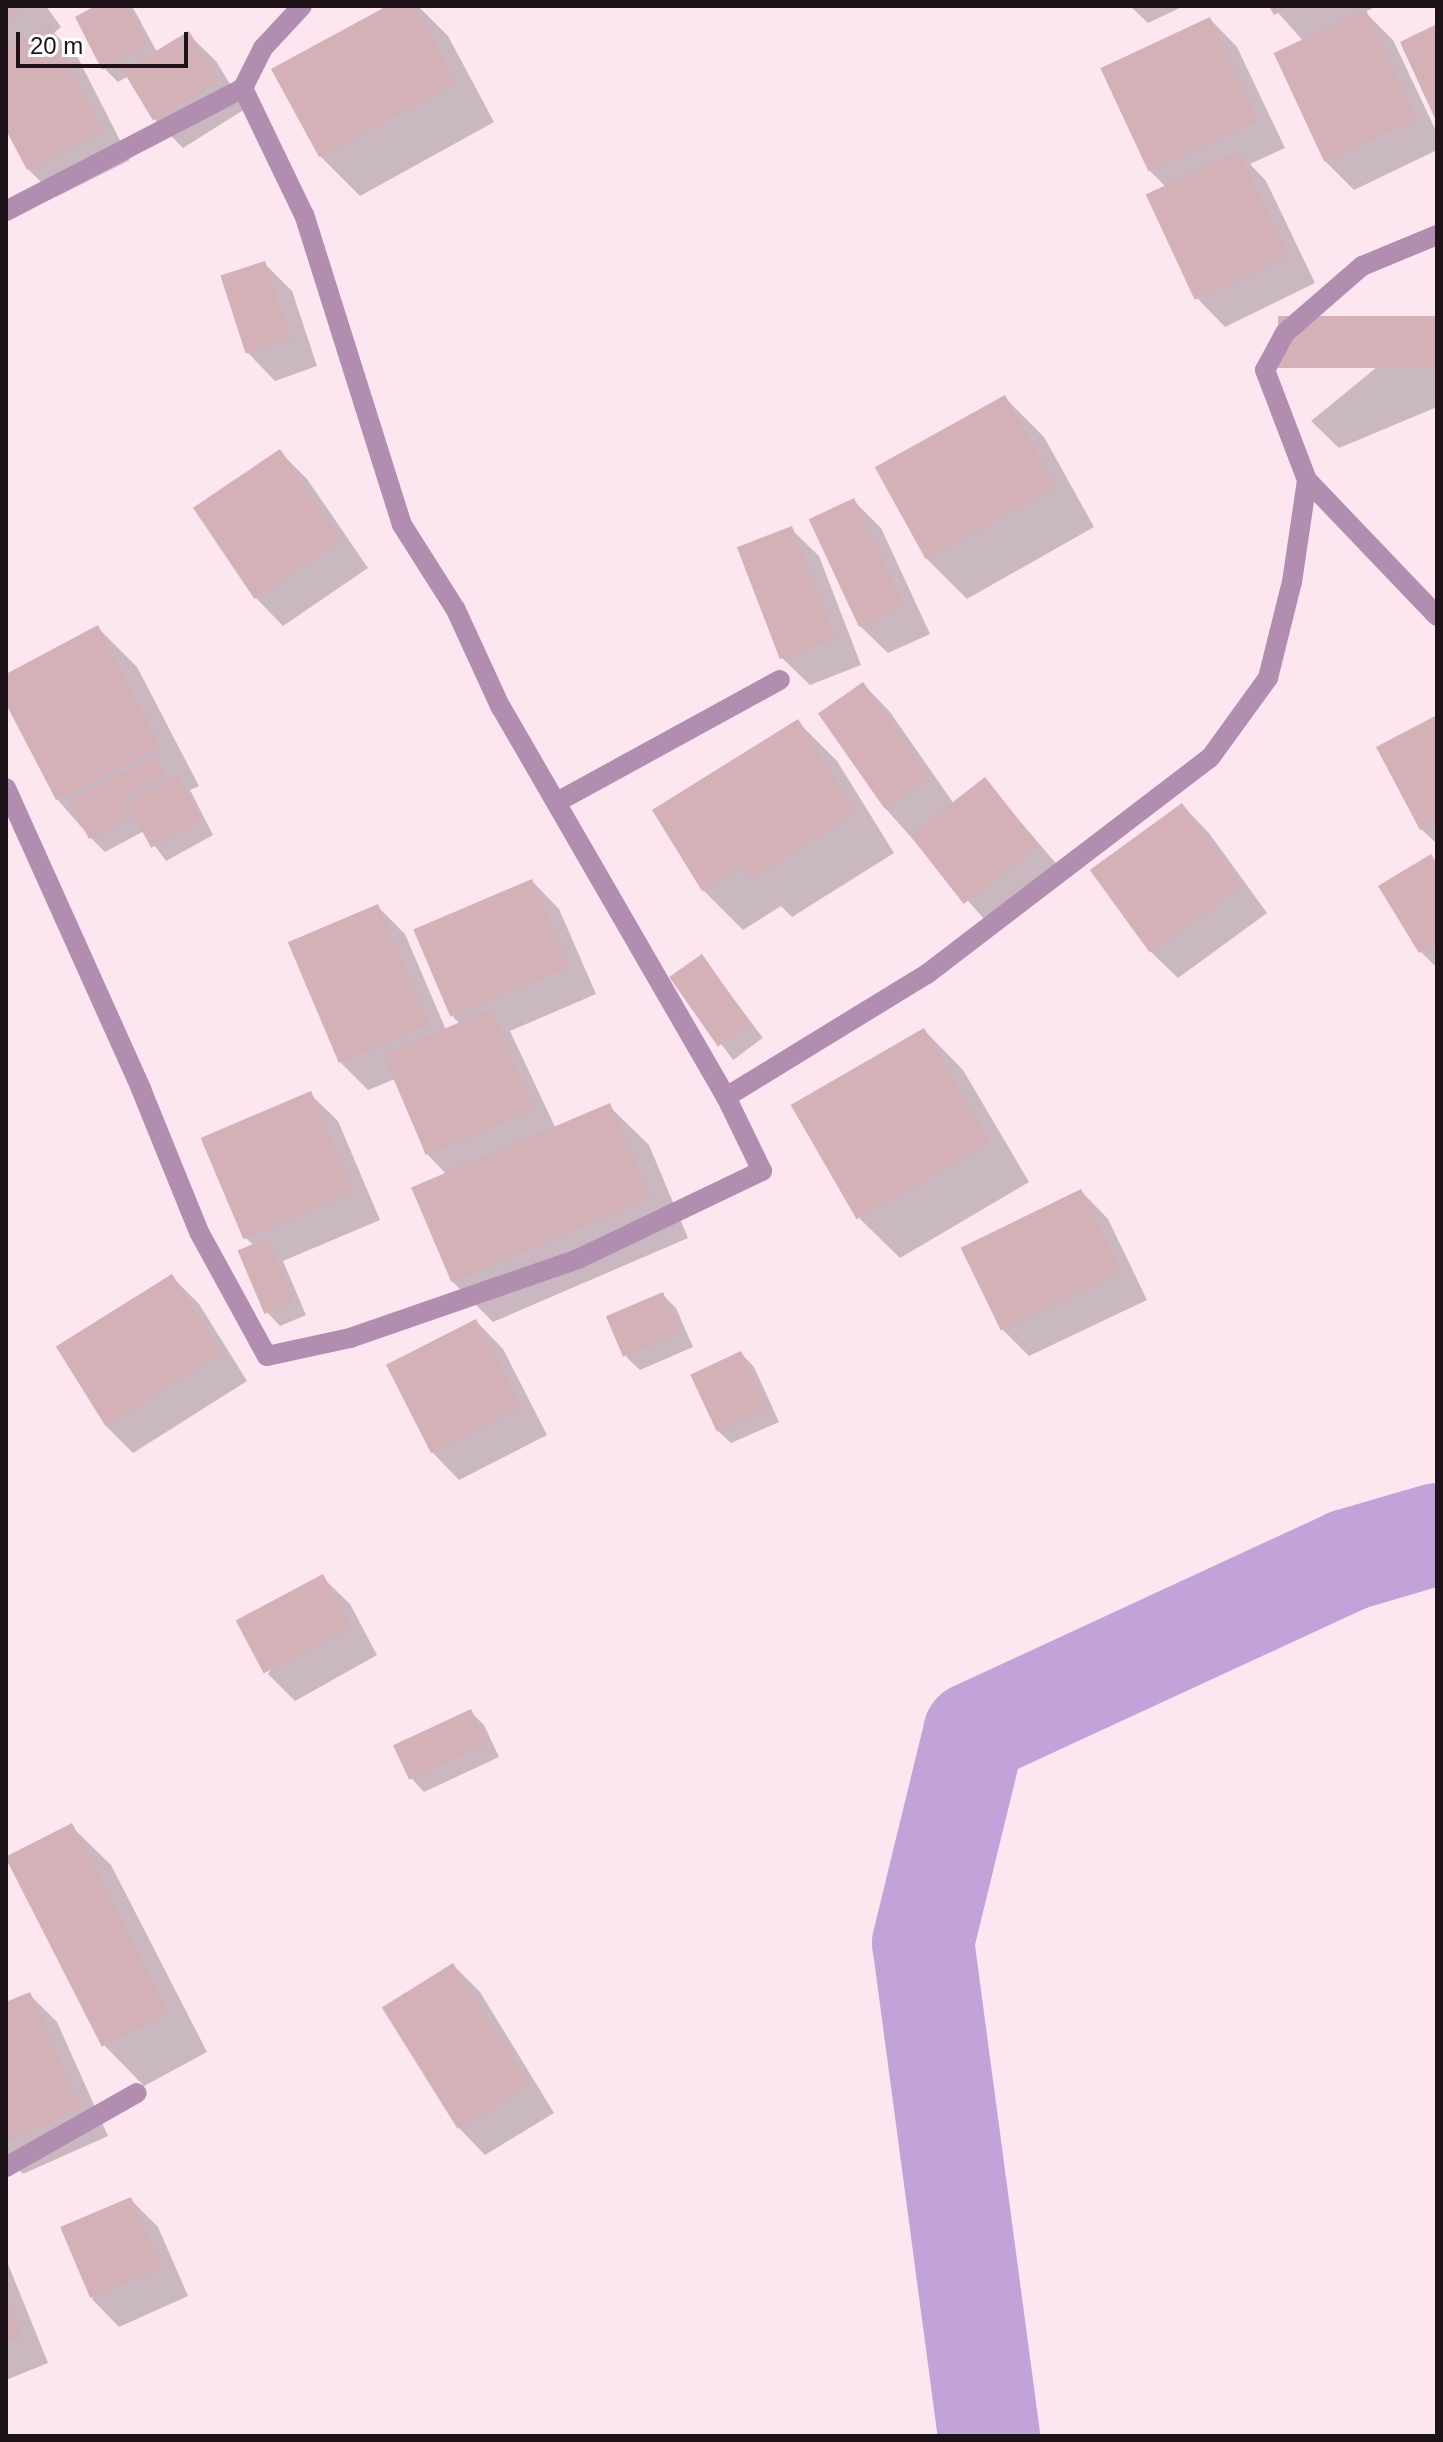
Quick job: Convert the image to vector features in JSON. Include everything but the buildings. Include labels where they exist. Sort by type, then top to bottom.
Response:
[{"type":"street","points":[[6,211],[243,88],[263,48],[302,6]]},
{"type":"street","points":[[6,788],[141,1089],[199,1232],[267,1356],[350,1338],[578,1259],[762,1171],[726,1097],[501,708],[456,610],[402,525],[304,215],[243,88]]},
{"type":"street","points":[[1437,235],[1362,266],[1285,333],[1265,370],[1307,480],[1437,616]]},
{"type":"street","points":[[726,1097],[927,974],[1210,758],[1268,678],[1292,582],[1307,480]]},
{"type":"street","points":[[557,802],[780,680]]},
{"type":"street","points":[[6,2167],[137,2093]]},
{"type":"waterway","points":[[989,2436],[923,1943],[974,1733],[1348,1560],[1437,1534]]}]
